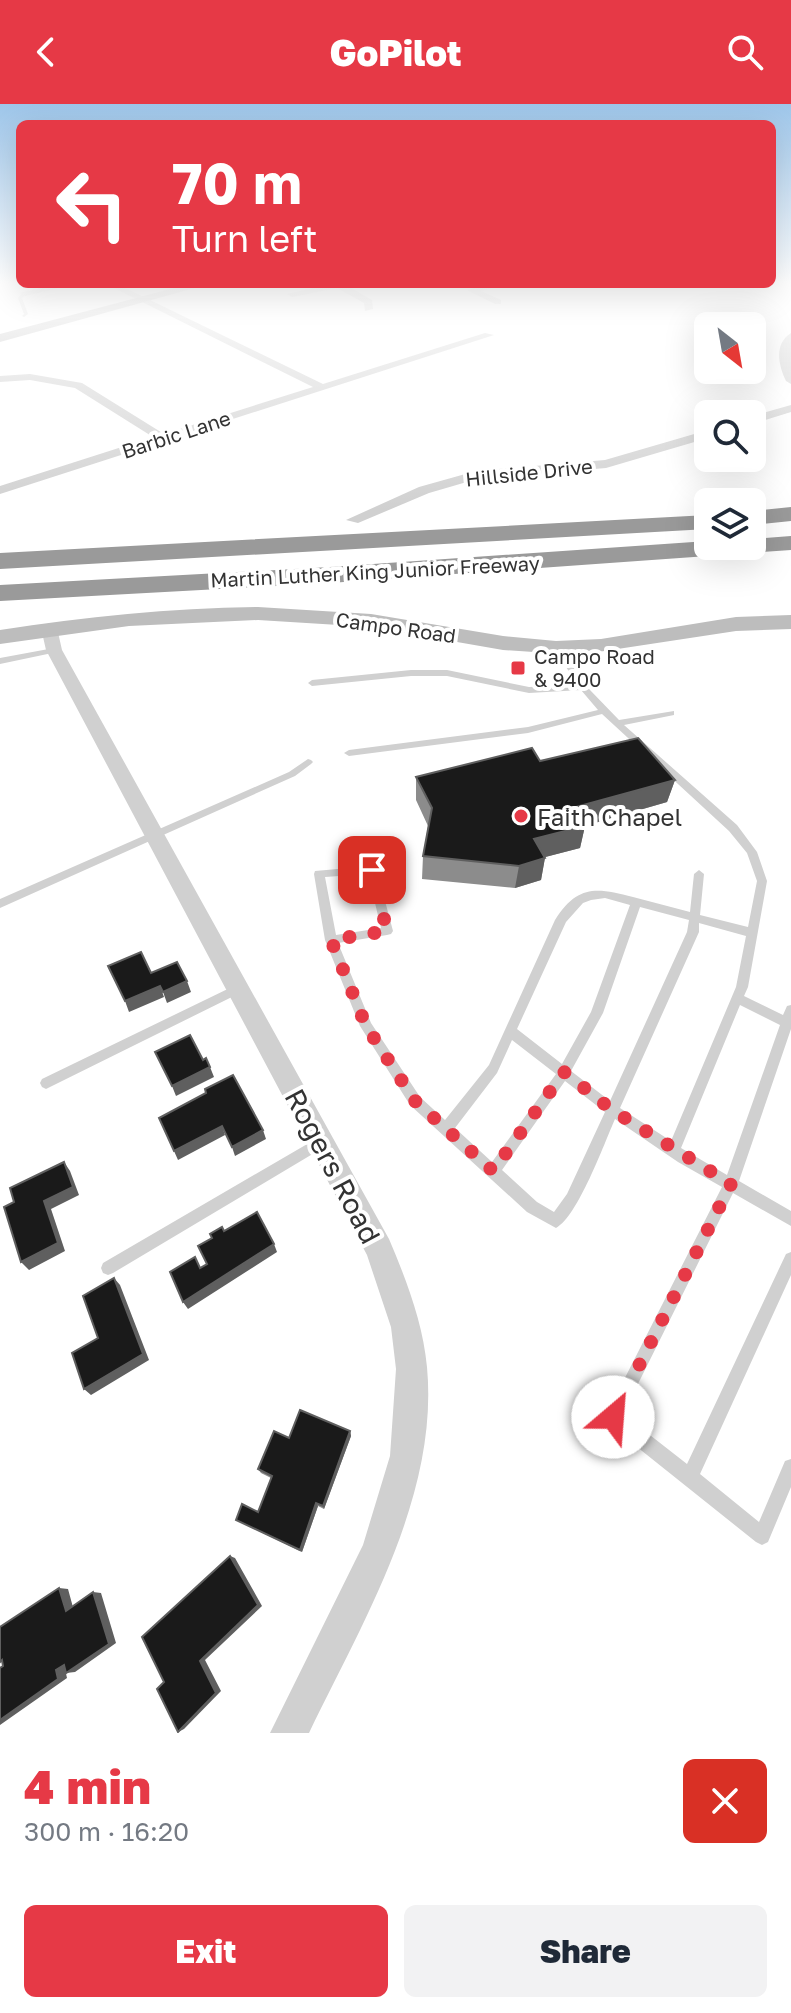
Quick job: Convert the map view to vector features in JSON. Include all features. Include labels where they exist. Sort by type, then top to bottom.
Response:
[{"type":"highway","points":[[766,517],[791,514]]},
{"type":"highway","name":"Martin Luther King Junior Freeway","points":[[0,561],[694,523]]},
{"type":"highway","name":"Martin Luther King Junior Freeway","points":[[766,545],[791,543]]},
{"type":"highway","points":[[0,547],[304,545]]},
{"type":"highway","name":"Martin Luther King Junior Freeway","points":[[0,593],[694,550]]},
{"type":"main road","name":"Campo Road","points":[[0,637],[52,639],[162,615],[302,616],[348,618],[507,644],[558,649],[613,644],[737,624],[791,622]]},
{"type":"street","points":[[262,358],[321,387]]},
{"type":"street","name":"Barbic Lane","points":[[0,490],[415,358]]},
{"type":"street","points":[[784,358],[791,381]]},
{"type":"street","points":[[0,379],[30,377],[78,385],[164,439]]},
{"type":"street","points":[[766,416],[791,408]]},
{"type":"street","name":"Hillside Drive","points":[[353,520],[424,490],[476,475],[606,464],[694,438]]},
{"type":"street","name":"Rogers Road","points":[[52,639],[379,1249],[406,1327],[412,1369],[407,1456],[379,1551],[289,1733]]},
{"type":"lane","points":[[0,661],[52,639]]},
{"type":"lane","points":[[558,649],[583,687],[604,711],[733,828],[752,852],[762,881],[742,987],[674,1150]]},
{"type":"lane","points":[[312,683],[411,673],[447,673],[529,690],[583,687]]},
{"type":"lane","points":[[349,753],[528,730],[604,711]]},
{"type":"lane","points":[[617,723],[671,713]]},
{"type":"lane","points":[[0,904],[156,837],[292,774],[308,762]]},
{"type":"lane","points":[[331,940],[387,931],[372,870],[319,874],[331,940],[366,1026],[415,1101],[532,1207],[556,1221],[572,1199],[693,932],[699,874]]},
{"type":"lane","points":[[446,1129],[493,1069],[561,920],[575,900],[590,894],[605,894],[752,933]]},
{"type":"lane","points":[[493,1171],[564,1072],[597,1013],[636,902]]},
{"type":"lane","points":[[46,1083],[238,989]]},
{"type":"lane","points":[[737,998],[790,1019],[731,1184],[613,1417],[762,1536],[791,1467]]},
{"type":"lane","points":[[510,1031],[612,1110],[791,1219]]},
{"type":"lane","points":[[108,1268],[321,1142]]},
{"type":"lane","points":[[690,1477],[791,1259]]},
{"type":"building","name":"Faith Chapel","points":[[638,738],[675,780],[572,808],[585,826],[534,839],[545,858],[519,866],[423,856],[432,808],[416,777],[532,748],[540,761]]},
{"type":"building","points":[[141,952],[151,973],[177,962],[187,981],[163,992],[160,986],[125,1001],[108,966]]},
{"type":"building","points":[[190,1035],[210,1067],[172,1086],[155,1052]]},
{"type":"building","points":[[233,1075],[263,1130],[232,1147],[222,1126],[174,1151],[159,1118]]},
{"type":"building","points":[[64,1162],[73,1187],[44,1201],[58,1243],[21,1262],[4,1207],[14,1202],[10,1188]]},
{"type":"building","points":[[257,1212],[274,1244],[183,1302],[170,1272],[195,1257],[200,1268],[207,1264],[198,1246],[212,1238],[210,1234],[222,1227],[224,1231]]},
{"type":"building","points":[[114,1278],[143,1354],[84,1389],[72,1353],[98,1338],[83,1296]]},
{"type":"building","points":[[300,1410],[350,1431],[323,1506],[316,1503],[300,1550],[236,1520],[242,1504],[258,1512],[272,1476],[258,1469],[274,1431],[289,1438]]},
{"type":"building","points":[[230,1556],[258,1605],[200,1661],[216,1693],[178,1732],[157,1689],[164,1682],[142,1637]]},
{"type":"building","points":[[59,1588],[66,1611],[93,1592],[109,1644],[66,1673],[64,1665],[56,1670],[58,1679],[0,1720],[0,1668],[3,1666],[2,1660],[0,1662],[0,1627]]},
{"type":"place","name":"Campo Road & 9400","points":[[518,668]]},
{"type":"place","name":"Faith Chapel","points":[[521,816]]},
{"type":"route","points":[[372,870],[387,931],[331,940],[366,1026],[415,1101],[493,1171],[564,1072],[612,1110],[683,1157],[731,1184],[613,1417]]}]
